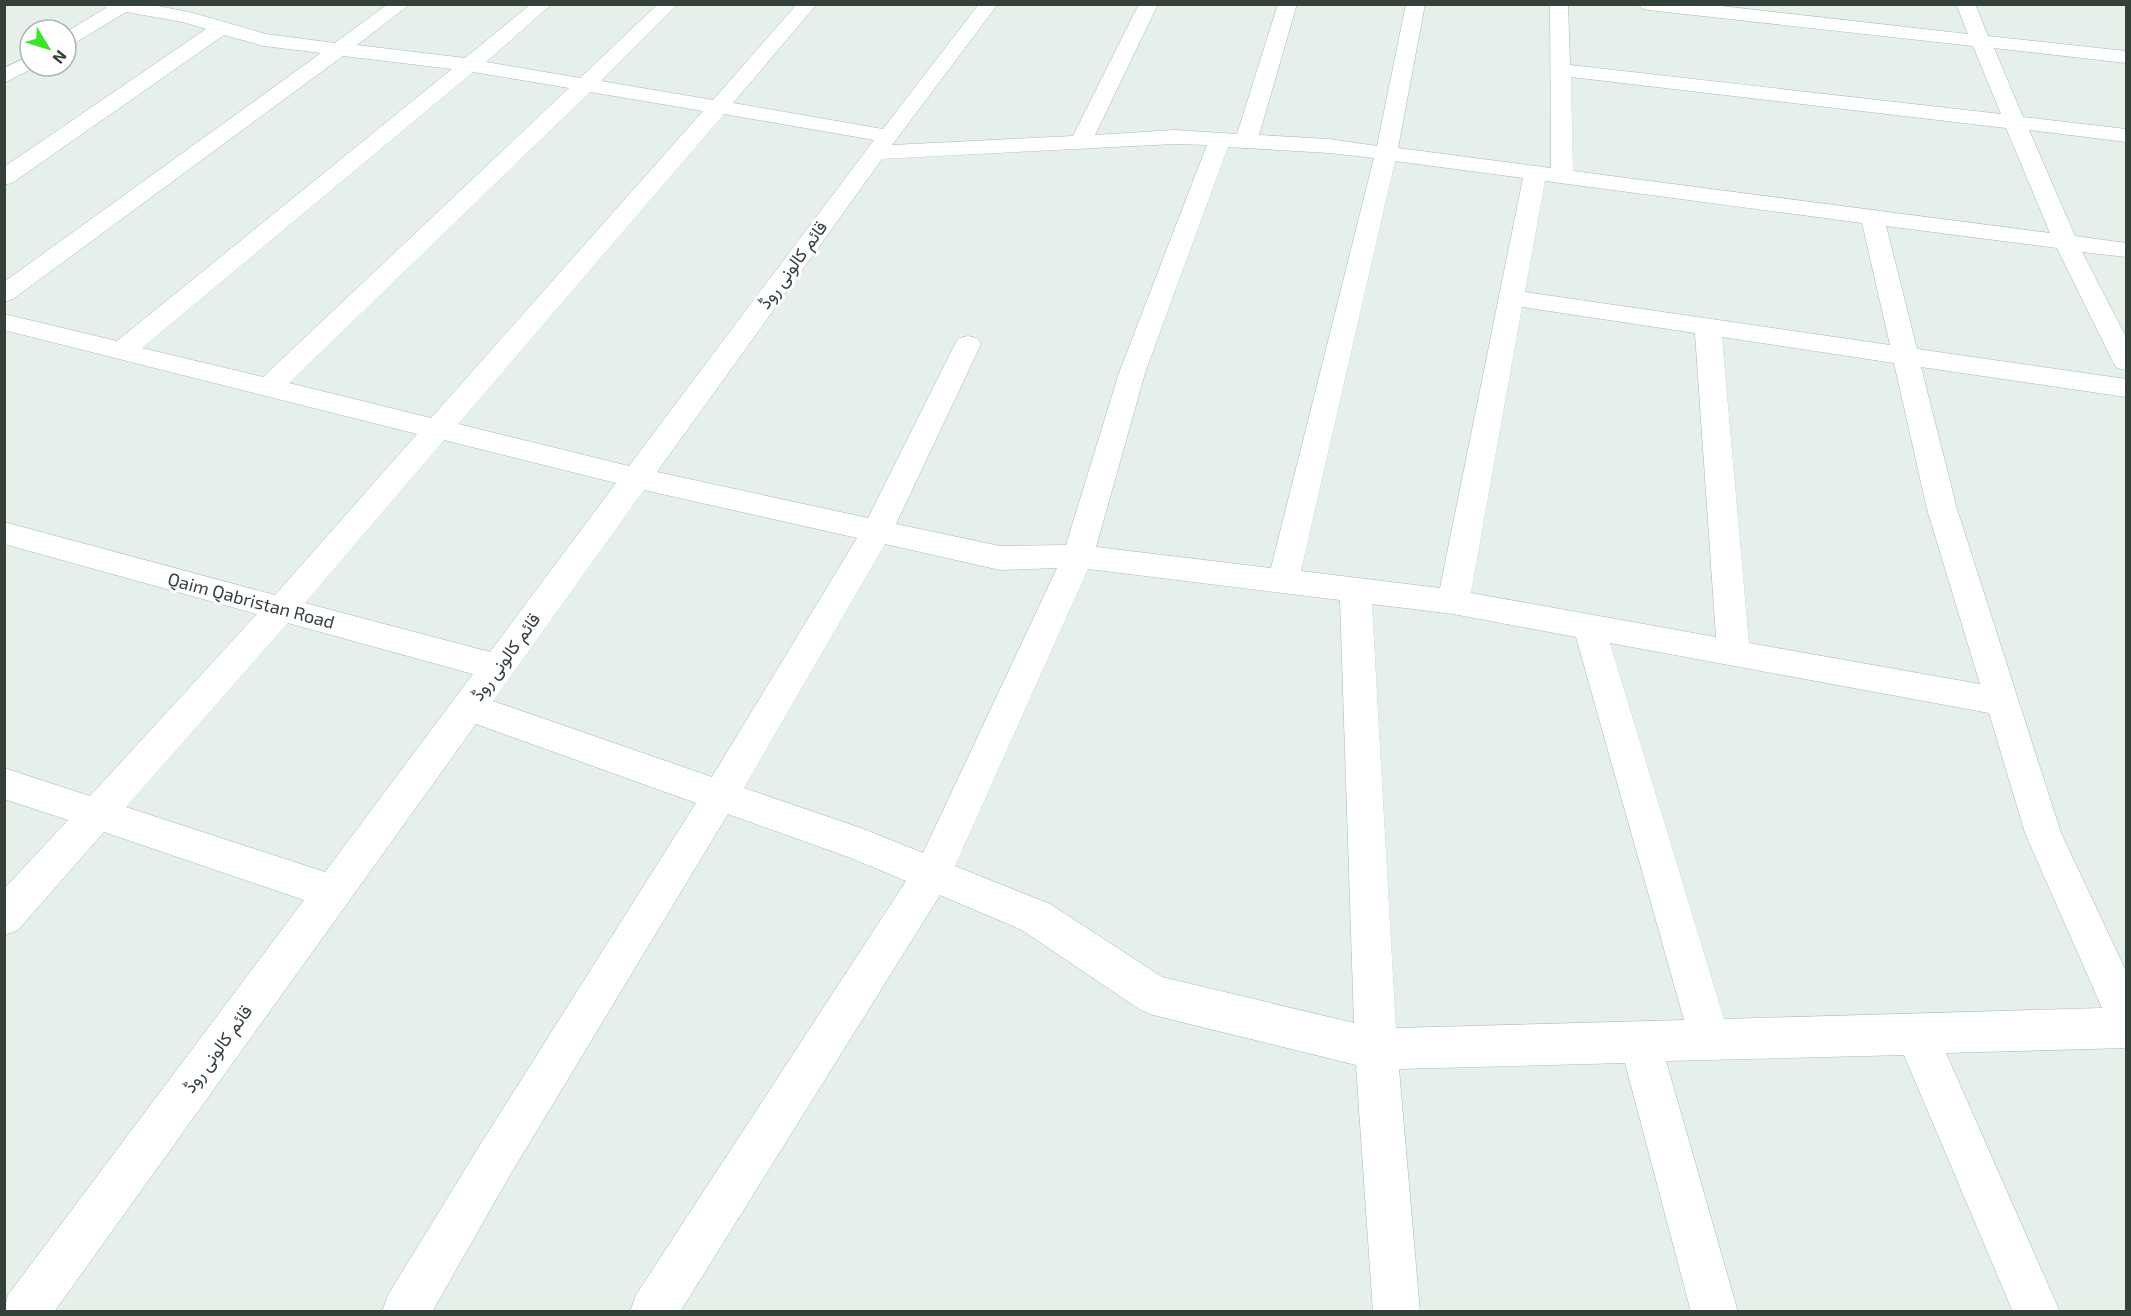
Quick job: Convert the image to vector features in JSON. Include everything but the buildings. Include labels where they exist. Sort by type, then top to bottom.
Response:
[{"type":"street","points":[[186,17],[205,4]]},
{"type":"street","points":[[4,294],[401,4]]},
{"type":"street","points":[[122,351],[543,4]]},
{"type":"street","points":[[269,387],[669,4]]},
{"type":"street","points":[[4,917],[281,609],[808,4]]},
{"type":"street","name":"قائم کالونی روڈ","points":[[25,1311],[882,144],[989,4]]},
{"type":"street","points":[[1081,142],[1149,4]]},
{"type":"street","points":[[653,1311],[932,874],[1078,556],[1132,373],[1233,140],[1288,4]]},
{"type":"street","points":[[1283,581],[1386,153],[1416,4]]},
{"type":"street","points":[[1453,602],[1510,298],[1548,174],[1560,70],[1559,4]]},
{"type":"street","points":[[1648,4],[2127,57]]},
{"type":"street","points":[[1965,4],[2067,243],[2127,362]]},
{"type":"street","points":[[78,32],[118,5],[186,17],[264,40],[470,65],[586,84],[719,107],[882,144],[1081,142],[1174,137],[1329,146],[2127,250]]},
{"type":"street","points":[[4,178],[221,28]]},
{"type":"street","points":[[4,77],[18,69]]},
{"type":"street","points":[[1560,70],[2127,135]]},
{"type":"street","points":[[1872,217],[1942,509],[2043,833],[2127,1015]]},
{"type":"street","points":[[1510,298],[2127,388]]},
{"type":"street","points":[[4,322],[636,478],[1000,558],[1078,556],[1453,602],[2003,702]]},
{"type":"street","points":[[1708,327],[1732,652]]},
{"type":"street","points":[[405,1311],[495,1160],[720,796],[877,531],[968,345]]},
{"type":"street","name":"Qaim Qabristan Road","points":[[4,533],[498,668]]},
{"type":"street","points":[[1355,590],[1376,1049],[1397,1311]]},
{"type":"street","points":[[1589,626],[1710,1040]]},
{"type":"street","points":[[469,707],[861,846],[1036,917],[1153,995],[1376,1049],[2127,1028]]},
{"type":"street","points":[[4,783],[333,892]]},
{"type":"street","points":[[1916,1034],[2037,1311]]},
{"type":"street","points":[[1640,1042],[1715,1311]]}]
